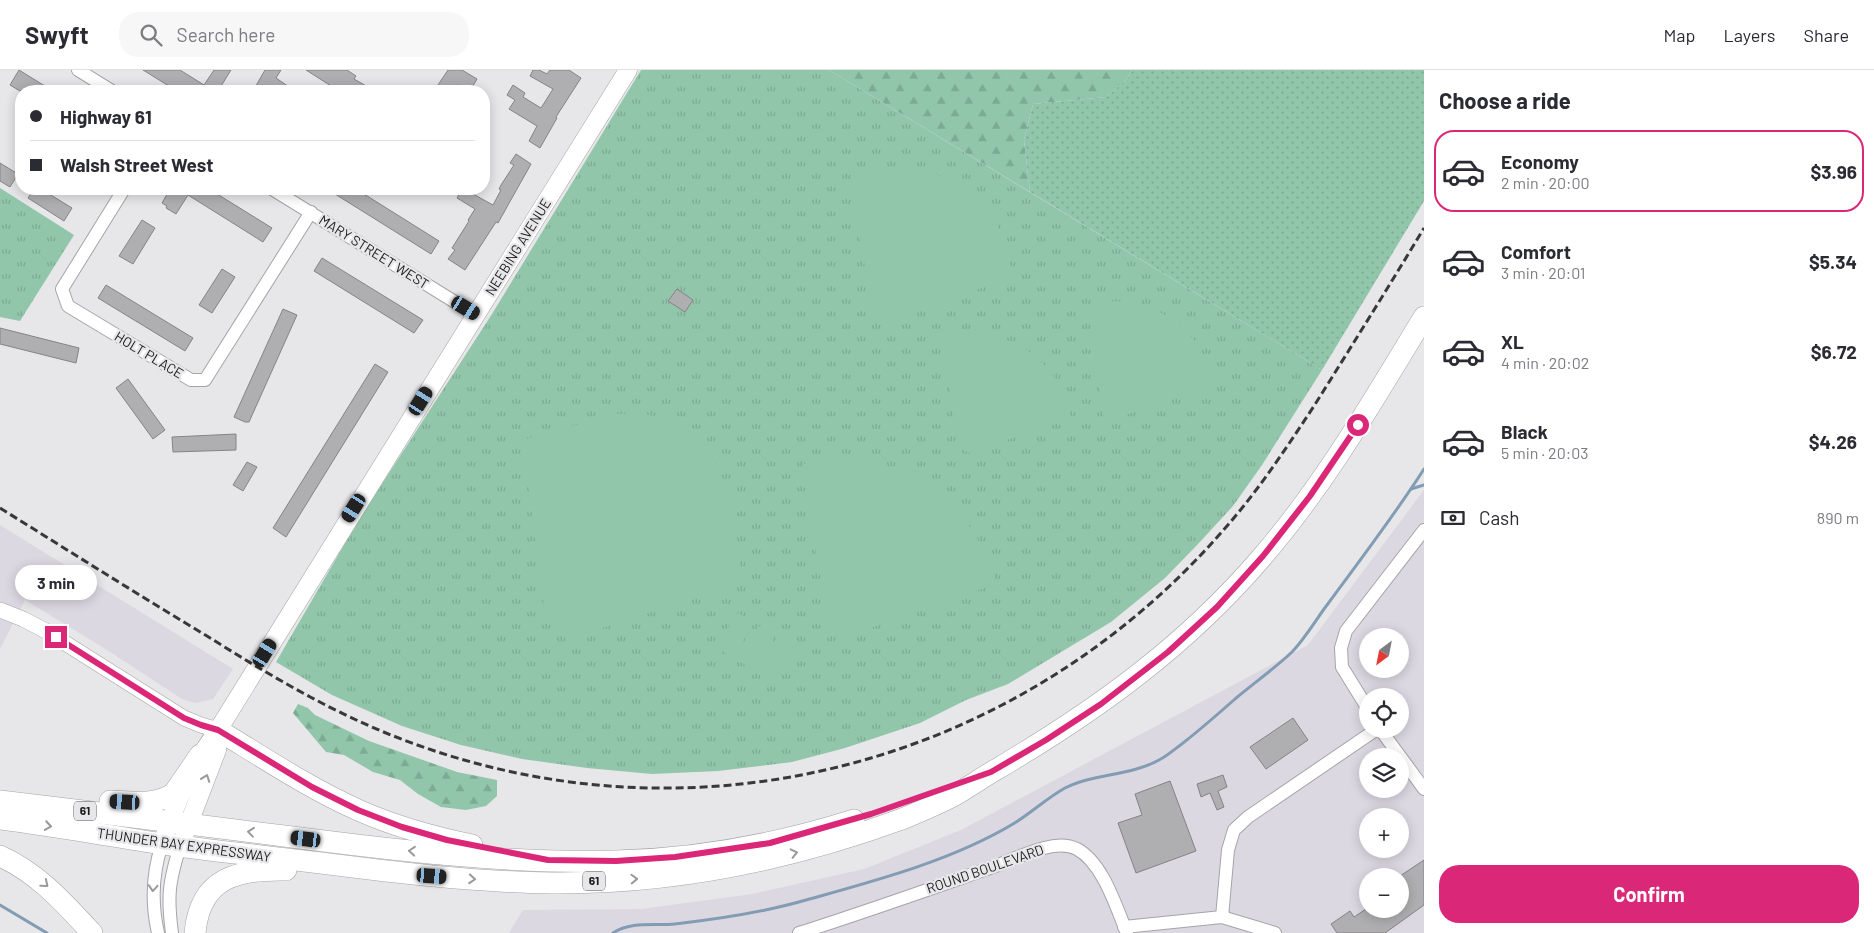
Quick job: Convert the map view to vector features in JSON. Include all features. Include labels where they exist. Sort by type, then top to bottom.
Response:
[{"type":"highway","name":"61","points":[[991,772],[1046,740],[1101,704],[1168,652],[1217,607],[1263,556],[1310,496],[1348,440],[1424,316]]},
{"type":"highway","points":[[218,730],[312,787],[358,810],[402,827],[447,840],[548,860]]},
{"type":"highway","points":[[0,800],[68,799],[144,803],[154,801],[174,793],[200,755]]},
{"type":"highway","name":"THUNDER BAY EXPRESSWAY","points":[[0,800],[463,856],[616,861],[675,857],[770,843],[844,823],[991,772]]},
{"type":"highway","name":"THUNDER BAY EXPRESSWAY","points":[[0,819],[171,845],[415,875],[556,883],[646,879],[724,869],[802,852],[904,818],[955,795],[991,772]]},
{"type":"highway","points":[[0,856],[21,867],[50,888],[92,933]]},
{"type":"highway","points":[[195,933],[197,918],[205,898],[217,885],[230,876],[240,873],[280,870],[415,875]]},
{"type":"main road","name":"NEEBING AVENUE","points":[[171,845],[200,755],[218,730],[628,70]]},
{"type":"main road","name":"NEEBING AVENUE","points":[[179,823],[217,750],[218,730]]},
{"type":"street","points":[[78,70],[102,85]]},
{"type":"street","name":"HOLT PLACE","points":[[120,195],[62,289],[68,306],[191,380],[205,380],[311,212]]},
{"type":"street","name":"MARY STREET WEST","points":[[282,195],[476,315]]},
{"type":"street","points":[[1359,695],[1342,667],[1341,648],[1346,631],[1424,530]]},
{"type":"street","points":[[0,610],[23,619],[46,632],[184,718],[218,730]]},
{"type":"street","points":[[1275,933],[1222,917],[1228,850],[1234,830],[1248,817],[1365,738]]},
{"type":"street","points":[[1385,738],[1424,789]]},
{"type":"street","points":[[158,933],[152,897],[156,863],[171,845]]},
{"type":"street","points":[[171,845],[172,873],[168,891],[172,933]]},
{"type":"street","name":"ROUND BOULEVARD","points":[[799,933],[988,869],[1043,848],[1066,845],[1077,849],[1087,856],[1096,866],[1111,894],[1126,930],[1222,917]]},
{"type":"shaded area","points":[[1424,490],[1424,933],[509,933],[523,910],[641,909],[752,894],[864,869],[961,830],[1308,645]]},
{"type":"shaded area","points":[[0,525],[233,669],[213,699],[195,703],[182,699],[104,648],[25,600],[0,649]]},
{"type":"green space","points":[[641,70],[829,70],[1322,370],[1262,465],[1233,506],[1165,578],[1111,622],[1008,684],[966,700],[920,723],[845,748],[792,762],[718,771],[652,774],[587,768],[522,759],[461,745],[402,726],[332,695],[276,662],[358,521],[492,314]]},
{"type":"green space","points":[[829,70],[1132,70],[1127,79],[1106,97],[1033,104],[1024,140],[1030,192]]},
{"type":"green space","points":[[1132,70],[1424,70],[1424,201],[1322,370],[1030,192],[1024,140],[1033,104],[1106,97],[1127,79]]},
{"type":"green space","points":[[905,168],[928,172],[949,179],[966,188],[980,201],[992,216],[1001,233],[1008,253],[1012,276],[890,323],[872,312],[851,179]]},
{"type":"green space","points":[[0,188],[74,235],[20,321],[0,317]]},
{"type":"green space","points":[[1115,301],[1151,309],[1167,316],[1180,325],[1192,337],[1201,351],[1210,367],[1216,385],[1110,420],[1103,415],[1090,304]]},
{"type":"green space","points":[[960,333],[982,334],[1001,338],[1033,354],[1056,380],[1072,418],[969,453],[958,447],[943,337]]},
{"type":"green space","points":[[643,413],[663,418],[691,435],[707,451],[719,469],[733,511],[743,582],[581,635],[564,634],[551,625],[545,615],[522,440],[615,414]]},
{"type":"green space","points":[[837,460],[867,461],[889,467],[906,473],[937,492],[963,517],[974,532],[989,561],[996,584],[845,637],[828,627],[802,464]]},
{"type":"green space","points":[[738,613],[754,623],[733,658],[716,647]]},
{"type":"green space","points":[[759,626],[775,636],[754,671],[737,660]]},
{"type":"green space","points":[[779,639],[796,649],[774,684],[758,674]]},
{"type":"green space","points":[[298,704],[308,708],[315,715],[369,741],[457,772],[497,780],[497,796],[486,806],[466,810],[441,807],[418,794],[400,780],[373,772],[344,755],[326,752],[293,713]]},
{"type":"building","points":[[19,70],[43,85],[15,85],[15,88],[10,85]]},
{"type":"building","points":[[143,70],[180,70],[204,85],[167,85]]},
{"type":"building","points":[[214,70],[231,70],[222,85],[204,85]]},
{"type":"building","points":[[265,70],[281,70],[276,78],[286,85],[256,85]]},
{"type":"building","points":[[306,70],[347,70],[356,76],[354,79],[364,85],[330,85]]},
{"type":"building","points":[[448,70],[462,70],[477,79],[474,85],[438,85]]},
{"type":"building","points":[[533,70],[539,70],[547,74],[550,70],[569,70],[581,78],[556,117],[540,148],[529,141],[537,126],[509,109],[515,100],[507,95],[513,85],[525,93],[523,97],[541,108],[553,89],[530,76]]},
{"type":"building","points":[[516,154],[531,164],[498,223],[496,222],[465,270],[448,259],[455,250],[452,248],[475,209],[457,198],[459,195],[475,195],[493,205],[501,190],[499,189],[501,185],[514,165],[510,163]]},
{"type":"building","points":[[0,163],[15,172],[15,179],[10,187],[0,181]]},
{"type":"building","points":[[30,195],[51,195],[72,208],[64,221],[28,198]]},
{"type":"building","points":[[167,195],[188,195],[176,214],[162,203]]},
{"type":"building","points":[[188,195],[219,195],[272,228],[263,242]]},
{"type":"building","points":[[337,195],[366,195],[439,241],[431,254]]},
{"type":"building","points":[[142,220],[155,228],[133,264],[119,256]]},
{"type":"building","points":[[322,258],[423,320],[414,333],[314,271]]},
{"type":"building","points":[[222,269],[235,277],[212,313],[199,305]]},
{"type":"building","points":[[106,285],[193,338],[185,351],[98,298]]},
{"type":"building","points":[[677,289],[693,300],[685,312],[668,301]]},
{"type":"building","points":[[283,309],[297,315],[249,422],[245,422],[234,417]]},
{"type":"building","points":[[0,328],[79,348],[76,363],[0,344]]},
{"type":"building","points":[[375,364],[388,372],[286,537],[273,528]]},
{"type":"building","points":[[128,379],[165,430],[153,439],[116,388]]},
{"type":"building","points":[[236,434],[236,450],[173,452],[172,437]]},
{"type":"building","points":[[247,462],[257,467],[243,491],[233,485]]},
{"type":"building","points":[[1293,718],[1308,740],[1266,769],[1250,747]]},
{"type":"building","points":[[1223,775],[1227,787],[1218,791],[1224,807],[1217,810],[1210,793],[1201,797],[1197,784]]},
{"type":"building","points":[[1170,781],[1196,851],[1136,873],[1118,823],[1142,815],[1135,794]]},
{"type":"building","points":[[1424,860],[1424,905],[1409,916],[1409,870]]},
{"type":"building","points":[[1350,911],[1354,917],[1359,914],[1359,918],[1406,918],[1385,933],[1337,933],[1331,924]]},
{"type":"waterway","points":[[613,933],[635,925],[675,924],[758,912],[912,869],[989,837],[1020,820],[1052,796],[1076,783],[1136,769],[1162,758],[1292,652],[1377,538],[1424,469]]},
{"type":"waterway","points":[[1411,489],[1424,485]]},
{"type":"waterway","points":[[0,905],[47,933]]},
{"type":"railway","points":[[0,508],[252,663],[297,690],[343,714],[391,735],[504,770],[618,787],[731,785],[842,766],[949,730],[1050,677],[1144,609],[1227,526],[1262,482],[1314,406],[1424,228]]},
{"type":"route","points":[[56,637],[127,684],[184,718],[218,730],[312,787],[358,810],[402,827],[447,840],[548,860],[616,861],[675,857],[770,843],[834,826],[991,772],[1046,740],[1101,704],[1168,652],[1217,607],[1263,556],[1310,496],[1358,425]]}]
